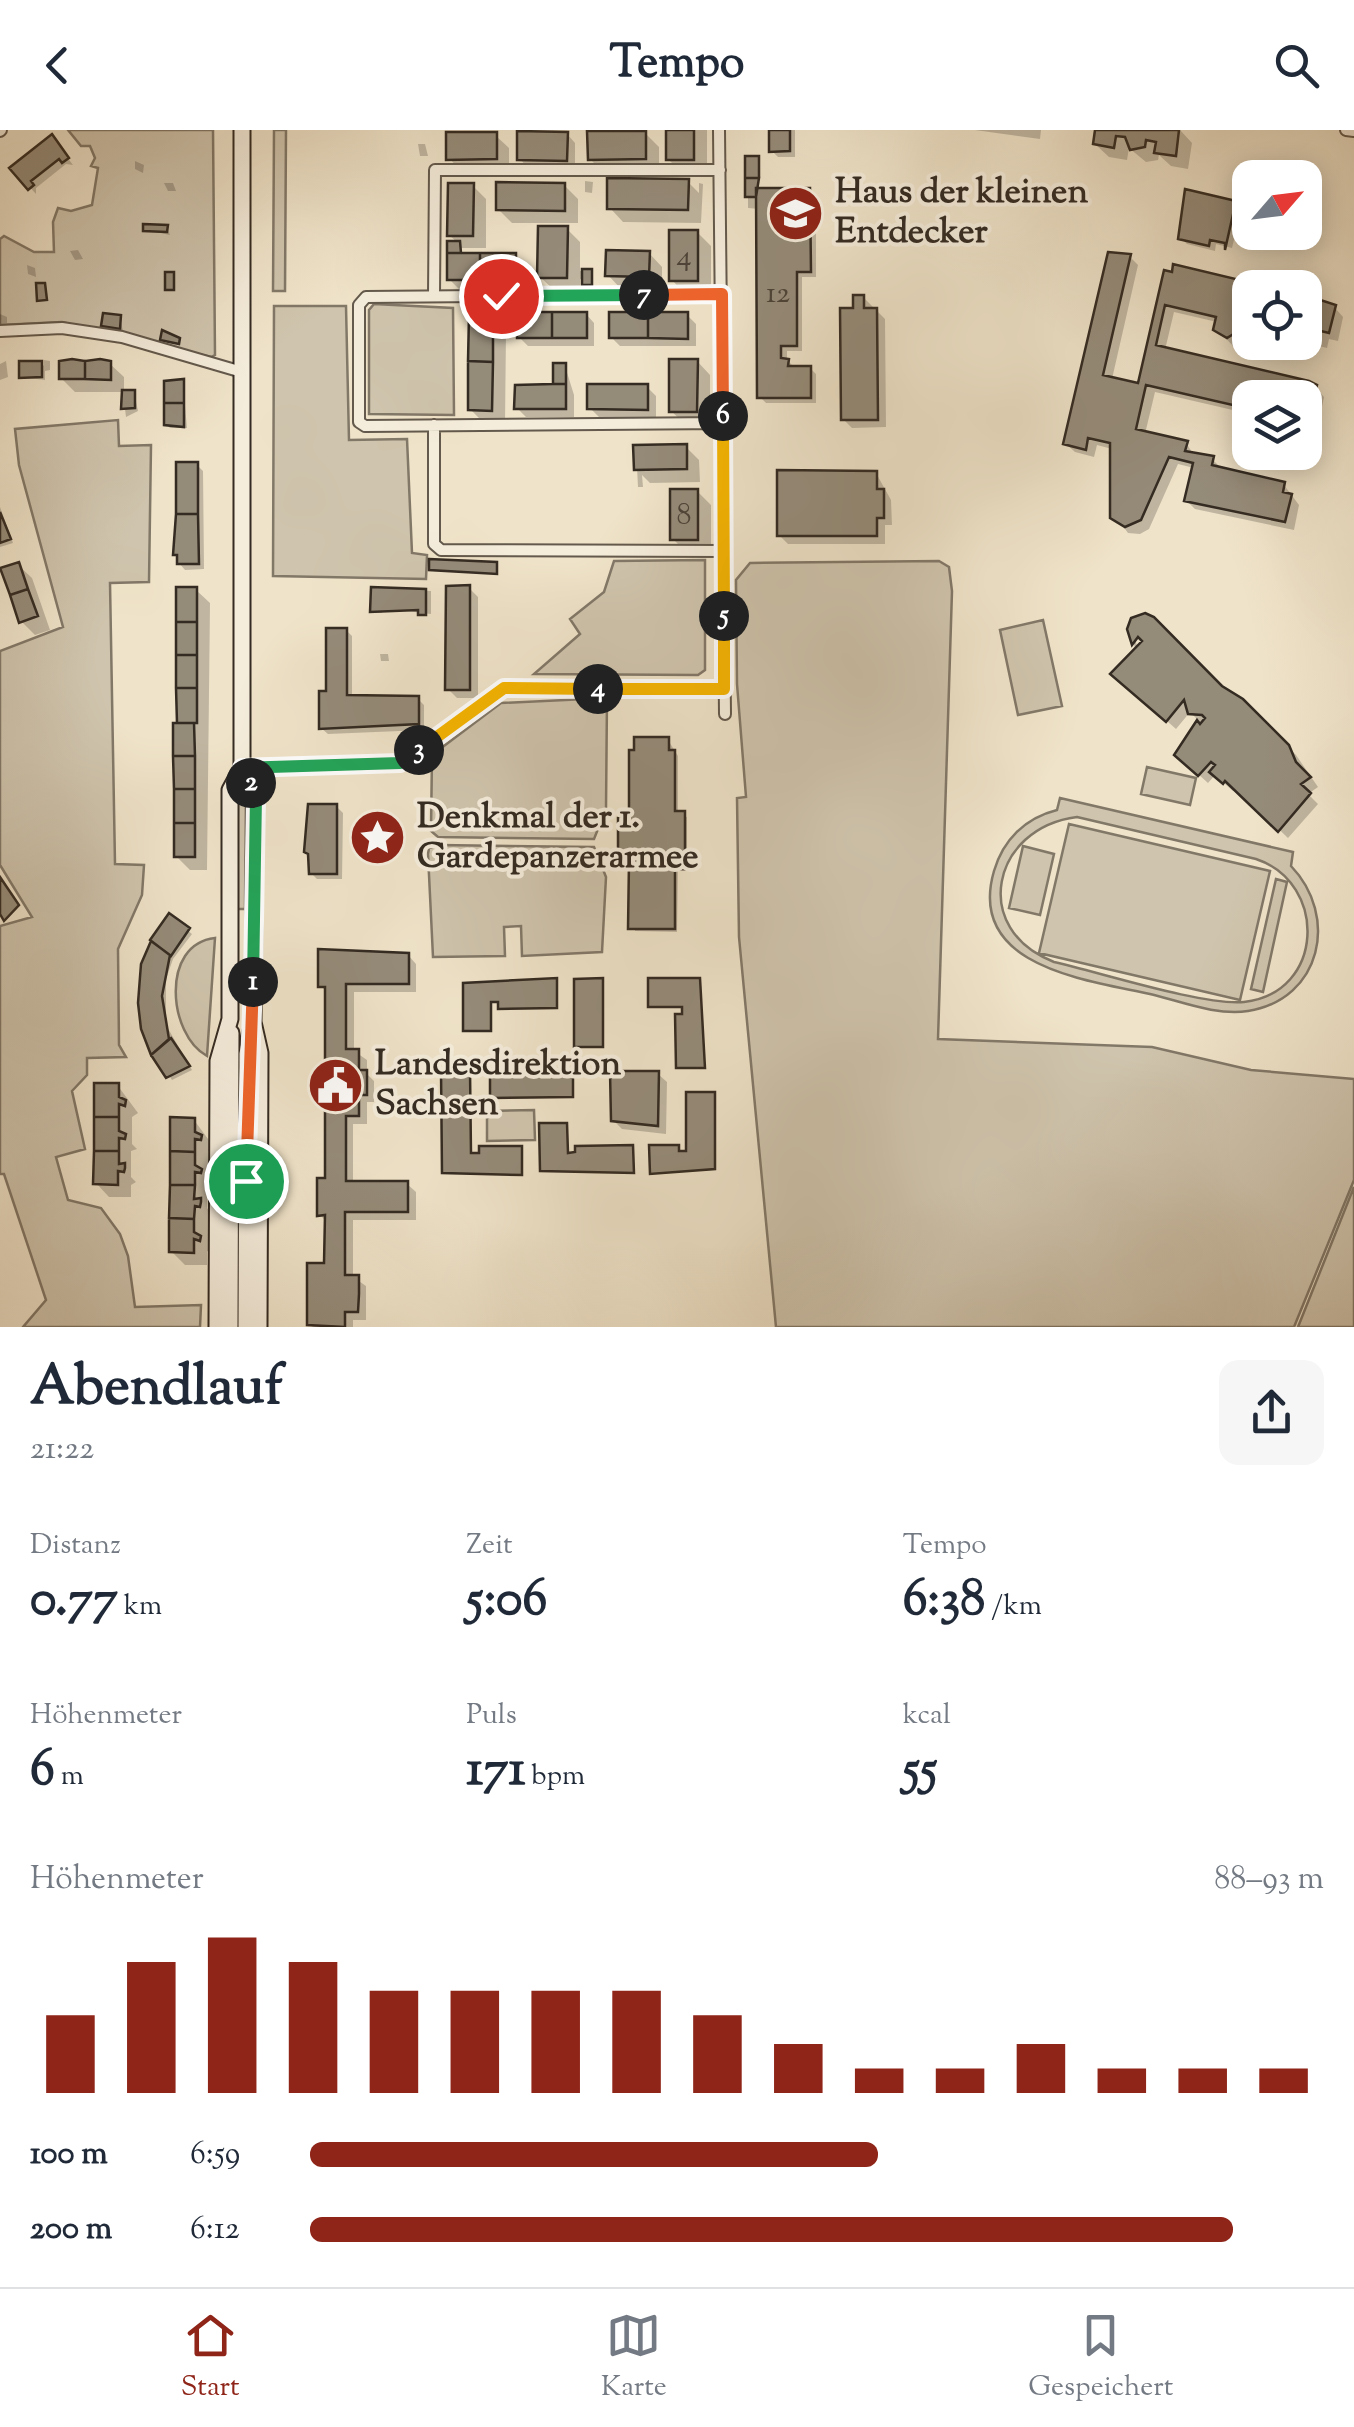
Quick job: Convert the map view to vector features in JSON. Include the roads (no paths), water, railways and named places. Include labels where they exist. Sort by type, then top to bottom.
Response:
[{"type":"main road","points":[[230,1327],[230,790],[242,768],[242,130]]},
{"type":"main road","points":[[242,768],[255,789],[253,1022],[247,1054],[246,1327]]},
{"type":"main road","points":[[217,1327],[218,1064],[230,1019]]},
{"type":"main road","points":[[253,1022],[260,1054],[259,1327]]},
{"type":"street","points":[[720,130],[725,714]]},
{"type":"street","points":[[1346,130],[1354,131]]},
{"type":"street","points":[[434,296],[435,170],[720,170]]},
{"type":"street","points":[[722,294],[366,297],[359,305],[360,422],[365,426],[723,423]]},
{"type":"street","points":[[0,331],[62,328],[122,337],[242,372]]},
{"type":"street","points":[[434,426],[434,544],[441,550],[724,551]]},
{"type":"street","points":[[242,768],[400,763],[504,688],[724,689]]},
{"type":"place","name":"Haus der kleinen Entdecker","points":[[796,213]]},
{"type":"place","name":"Denkmal der 1. Gardepanzerarmee","points":[[378,838]]},
{"type":"place","name":"Landesdirektion Sachsen","points":[[336,1085]]}]
